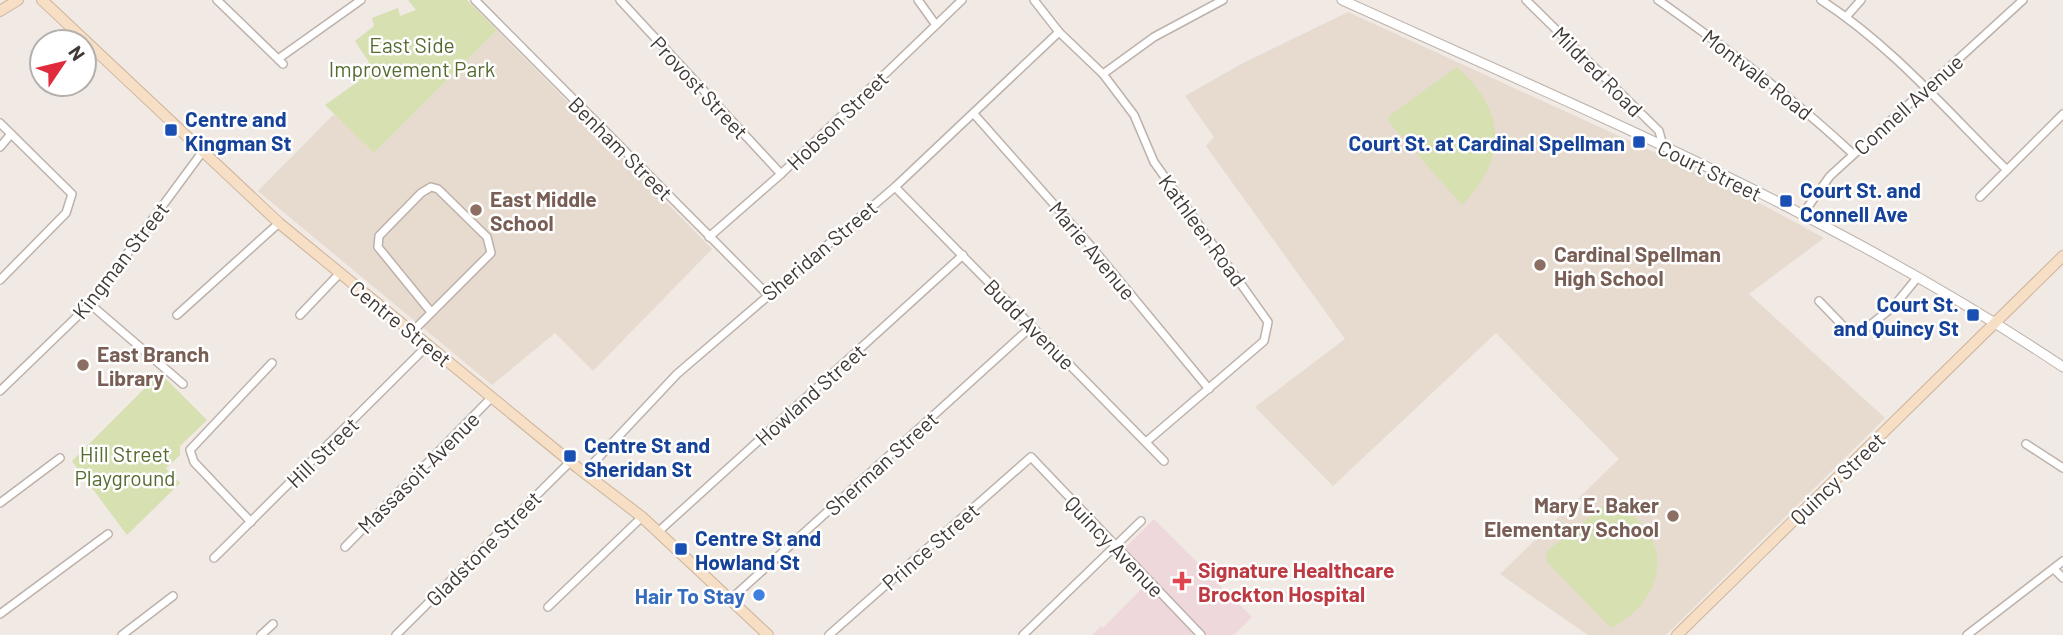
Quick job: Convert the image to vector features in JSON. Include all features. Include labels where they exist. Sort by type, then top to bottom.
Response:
[{"type":"main road","points":[[0,11],[18,0]]},
{"type":"main road","name":"Centre Street","points":[[42,0],[279,223],[570,462],[642,517],[702,578],[731,599],[768,635]]},
{"type":"main road","name":"Quincy Street","points":[[1678,635],[2063,256]]},
{"type":"street","points":[[217,0],[281,61],[358,1]]},
{"type":"street","name":"Benham Street","points":[[475,0],[768,294]]},
{"type":"street","name":"Provost Street","points":[[620,0],[781,174]]},
{"type":"street","points":[[918,0],[936,24]]},
{"type":"street","name":"Hobson Street","points":[[709,237],[781,174],[962,0]]},
{"type":"street","name":"Kathleen Road","points":[[1034,0],[1059,32],[1103,74],[1134,115],[1154,162],[1268,323],[1264,341],[1146,442]]},
{"type":"street","points":[[1103,74],[1154,37],[1223,0]]},
{"type":"street","name":"Mildred Road","points":[[1526,0],[1659,131],[1663,146]]},
{"type":"street","name":"Montvale Road","points":[[1658,0],[1802,106],[1853,154]]},
{"type":"street","points":[[1821,0],[1846,17],[1926,89],[2007,170]]},
{"type":"street","points":[[1846,17],[1861,0]]},
{"type":"street","name":"Connell Avenue","points":[[1802,215],[1830,176],[2023,0]]},
{"type":"street","name":"Court Street","points":[[1349,1],[1663,146],[1802,215],[1997,322],[2063,367]]},
{"type":"street","name":"Sheridan Street","points":[[584,473],[677,374],[895,187],[1059,32]]},
{"type":"street","name":"Marie Avenue","points":[[974,114],[1089,244],[1209,389]]},
{"type":"street","points":[[1980,197],[2063,114]]},
{"type":"street","points":[[0,123],[72,194],[66,213],[0,280]]},
{"type":"street","points":[[0,147],[11,134]]},
{"type":"street","name":"Kingman Street","points":[[0,391],[90,304],[203,151]]},
{"type":"street","points":[[412,332],[491,253],[492,247],[487,237],[438,189],[431,187],[421,193],[379,236],[378,247],[431,312]]},
{"type":"street","name":"Budd Avenue","points":[[895,187],[1164,460]]},
{"type":"street","points":[[177,315],[279,223]]},
{"type":"street","name":"Howland Street","points":[[658,532],[962,255]]},
{"type":"street","points":[[300,315],[340,273]]},
{"type":"street","points":[[1819,301],[1845,328],[1864,330],[1894,306],[1917,278]]},
{"type":"street","points":[[90,304],[183,384]]},
{"type":"street","name":"Sherman Street","points":[[731,599],[1032,326]]},
{"type":"street","name":"Hill Street","points":[[214,558],[428,345]]},
{"type":"street","points":[[251,522],[194,463],[190,450],[272,363]]},
{"type":"street","name":"Massasoit Avenue","points":[[345,547],[492,397]]},
{"type":"street","points":[[2026,444],[2063,468]]},
{"type":"street","name":"Quincy Avenue","points":[[1031,457],[1200,635]]},
{"type":"street","name":"Prince Street","points":[[829,635],[1031,457]]},
{"type":"street","points":[[0,503],[60,458]]},
{"type":"street","name":"Gladstone Street","points":[[396,635],[570,462]]},
{"type":"street","points":[[548,607],[642,517]]},
{"type":"street","points":[[1023,635],[1141,521]]},
{"type":"street","points":[[0,614],[108,534]]},
{"type":"street","points":[[1971,634],[2063,561]]},
{"type":"street","points":[[2054,569],[2063,578]]},
{"type":"street","points":[[122,635],[173,596]]},
{"type":"street","points":[[261,635],[273,624]]},
{"type":"shaded area","name":"Cardinal Spellman High School","points":[[1348,12],[1726,185],[1824,238],[1749,294],[1885,418],[1666,635],[1588,635],[1500,574],[1619,459],[1496,333],[1333,486],[1255,407],[1345,339],[1206,146],[1214,137],[1185,96],[1243,63]]},
{"type":"shaded area","name":"East Middle School","points":[[497,30],[712,249],[593,371],[555,333],[492,385],[258,191],[334,114],[374,153]]},
{"type":"shaded area","name":"Signature Healthcare Brockton Hospital","points":[[1154,519],[1252,617],[1234,635],[1092,635],[1101,626],[1103,628],[1153,577],[1124,549]]},
{"type":"green space","name":"East Side Improvement Park","points":[[408,0],[467,0],[497,30],[374,153],[325,105],[359,81],[355,73],[369,62],[355,41],[374,26],[372,18],[398,8],[400,16],[416,10]]},
{"type":"green space","points":[[1457,67],[1485,101],[1495,135],[1494,152],[1488,170],[1462,205],[1389,122],[1389,116]]},
{"type":"green space","name":"Hill Street Playground","points":[[160,373],[207,420],[180,446],[180,455],[166,468],[169,473],[165,478],[171,483],[176,479],[180,483],[127,535],[72,461]]},
{"type":"green space","points":[[1611,500],[1630,512],[1645,528],[1653,543],[1657,572],[1646,599],[1624,620],[1611,628],[1547,562],[1546,552]]},
{"type":"place","name":"Centre and Kingman St","points":[[171,130]]},
{"type":"place","name":"Court St. at Cardinal Spellman","points":[[1639,142]]},
{"type":"place","name":"Court St. and Connell Ave","points":[[1786,201]]},
{"type":"place","name":"East Middle School","points":[[476,210]]},
{"type":"place","name":"Cardinal Spellman High School","points":[[1540,265]]},
{"type":"place","name":"Court St. and Quincy St","points":[[1973,315]]},
{"type":"place","name":"East Branch Library","points":[[83,365]]},
{"type":"place","name":"Centre St and Sheridan St","points":[[570,456]]},
{"type":"place","name":"Mary E. Baker Elementary School","points":[[1673,516]]},
{"type":"place","name":"Centre St and Howland St","points":[[681,549]]},
{"type":"place","name":"Signature Healthcare Brockton Hospital","points":[[1182,581]]},
{"type":"place","name":"Hair To Stay","points":[[759,595]]}]
